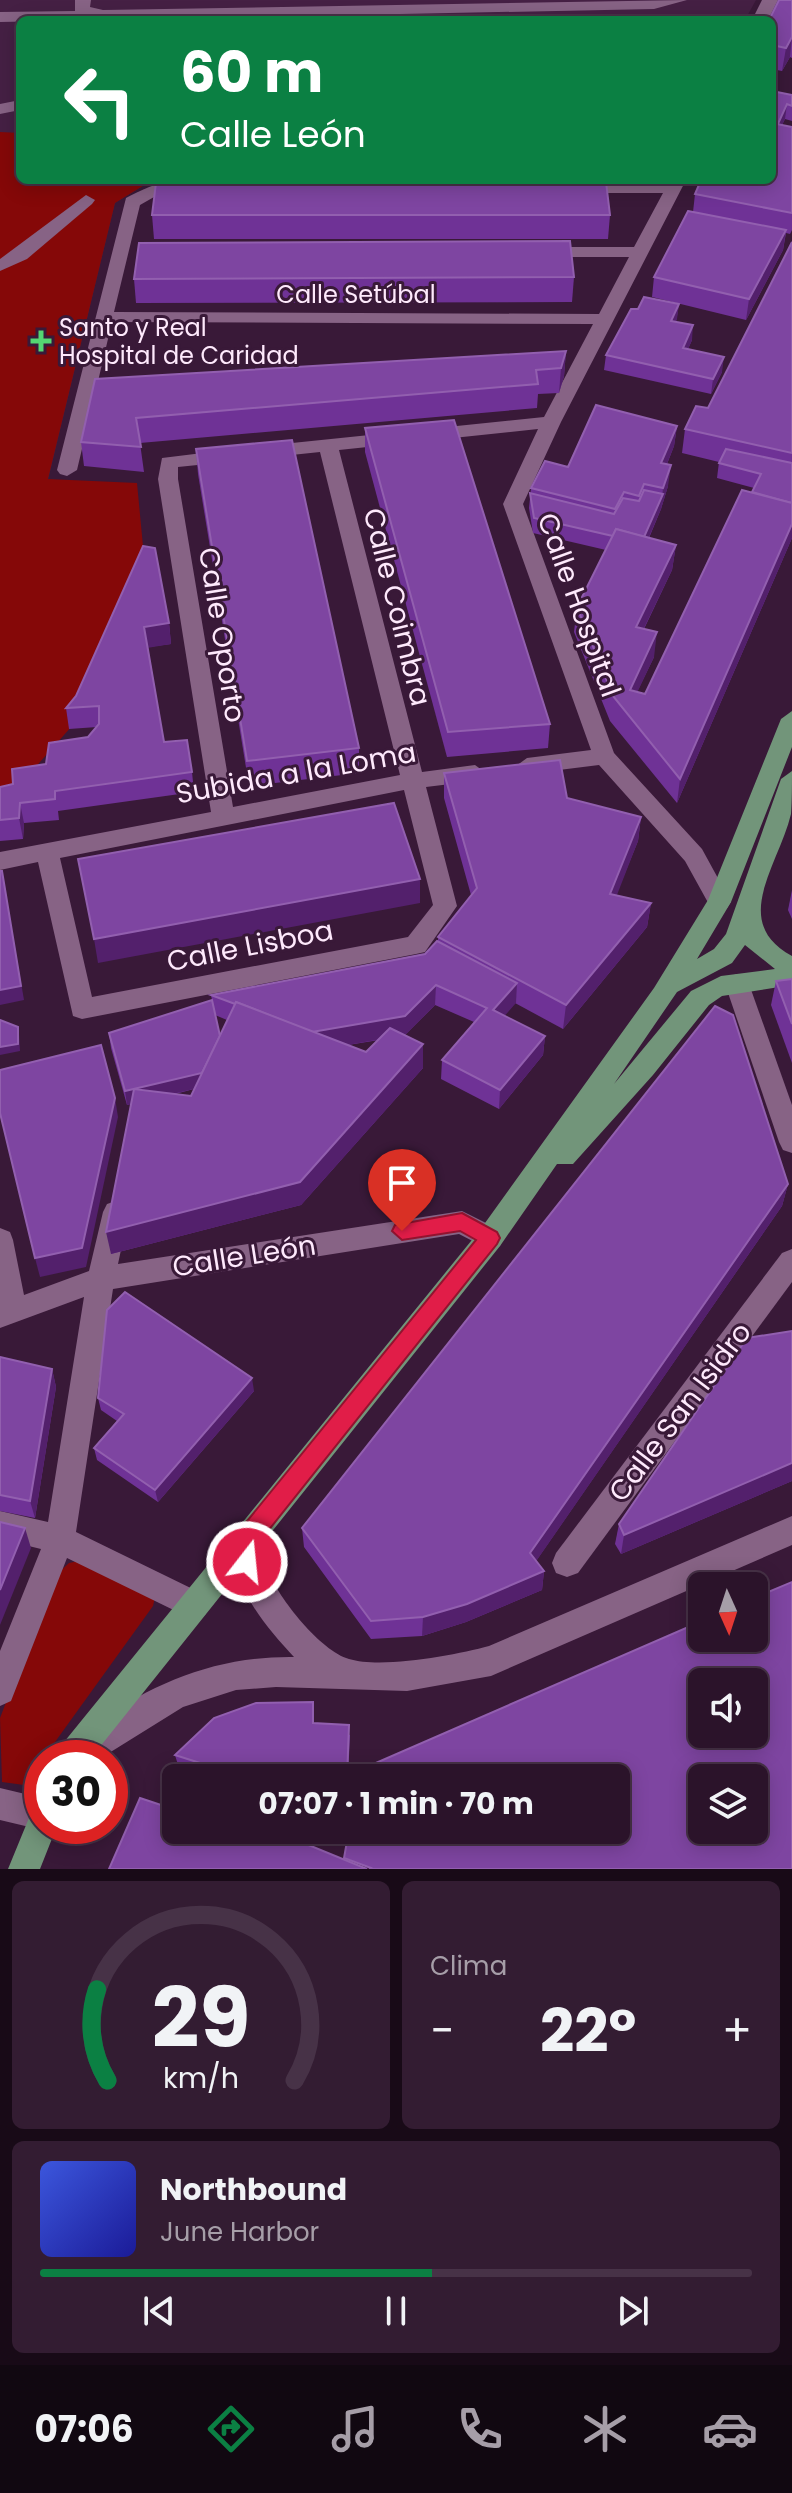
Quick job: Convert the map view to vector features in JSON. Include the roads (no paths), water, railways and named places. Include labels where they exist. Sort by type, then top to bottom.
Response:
[{"type":"main road","points":[[490,1238],[663,995],[719,902],[792,719]]},
{"type":"main road","points":[[737,984],[720,958],[720,940],[792,746]]},
{"type":"main road","points":[[663,995],[682,978],[720,958],[737,938],[792,779]]},
{"type":"main road","points":[[749,904],[747,925],[752,936],[775,959],[792,966]]},
{"type":"main road","points":[[663,995],[792,976]]},
{"type":"main road","points":[[87,1740],[490,1238],[644,1068],[700,998],[716,988],[737,984]]},
{"type":"main road","points":[[24,1869],[34,1844]]},
{"type":"street","points":[[83,0],[82,10],[103,15]]},
{"type":"street","points":[[81,16],[654,4],[679,0]]},
{"type":"street","points":[[564,188],[676,184]]},
{"type":"street","name":"Calle Hospital","points":[[676,184],[551,422],[513,504],[604,756],[694,855],[719,902]]},
{"type":"street","points":[[67,470],[105,317],[129,250],[132,202],[158,188],[205,188]]},
{"type":"street","points":[[0,266],[21,255],[86,200]]},
{"type":"street","points":[[515,252],[641,252]]},
{"type":"street","name":"Calle Setúbal","points":[[105,317],[607,319]]},
{"type":"street","points":[[328,445],[551,422]]},
{"type":"street","name":"Calle Oporto","points":[[223,817],[168,479],[169,462],[328,445]]},
{"type":"street","name":"Calle Coimbra","points":[[328,445],[411,781]]},
{"type":"street","name":"Subida a la Loma","points":[[0,861],[411,781],[604,756]]},
{"type":"street","name":"Calle Lisboa","points":[[47,850],[82,1009],[416,945],[445,906],[411,781]]},
{"type":"street","points":[[737,984],[792,1142]]},
{"type":"street","points":[[0,1690],[60,1539],[101,1279],[121,1188]]},
{"type":"street","name":"Calle León","points":[[7,1314],[101,1279],[462,1222],[490,1238]]},
{"type":"street","points":[[0,1240],[7,1314]]},
{"type":"street","name":"Calle San Isidro","points":[[567,1563],[792,1261]]},
{"type":"street","points":[[0,1525],[60,1539],[194,1605]]},
{"type":"street","points":[[101,1740],[159,1703],[195,1686],[233,1675],[307,1670],[419,1675],[491,1661],[792,1530]]},
{"type":"street","points":[[251,1534],[246,1547],[250,1570],[302,1645],[330,1666],[357,1673]]},
{"type":"street","points":[[0,1804],[24,1810]]},
{"type":"place","name":"Santo y Real Hospital de Caridad","points":[[41,341]]}]
